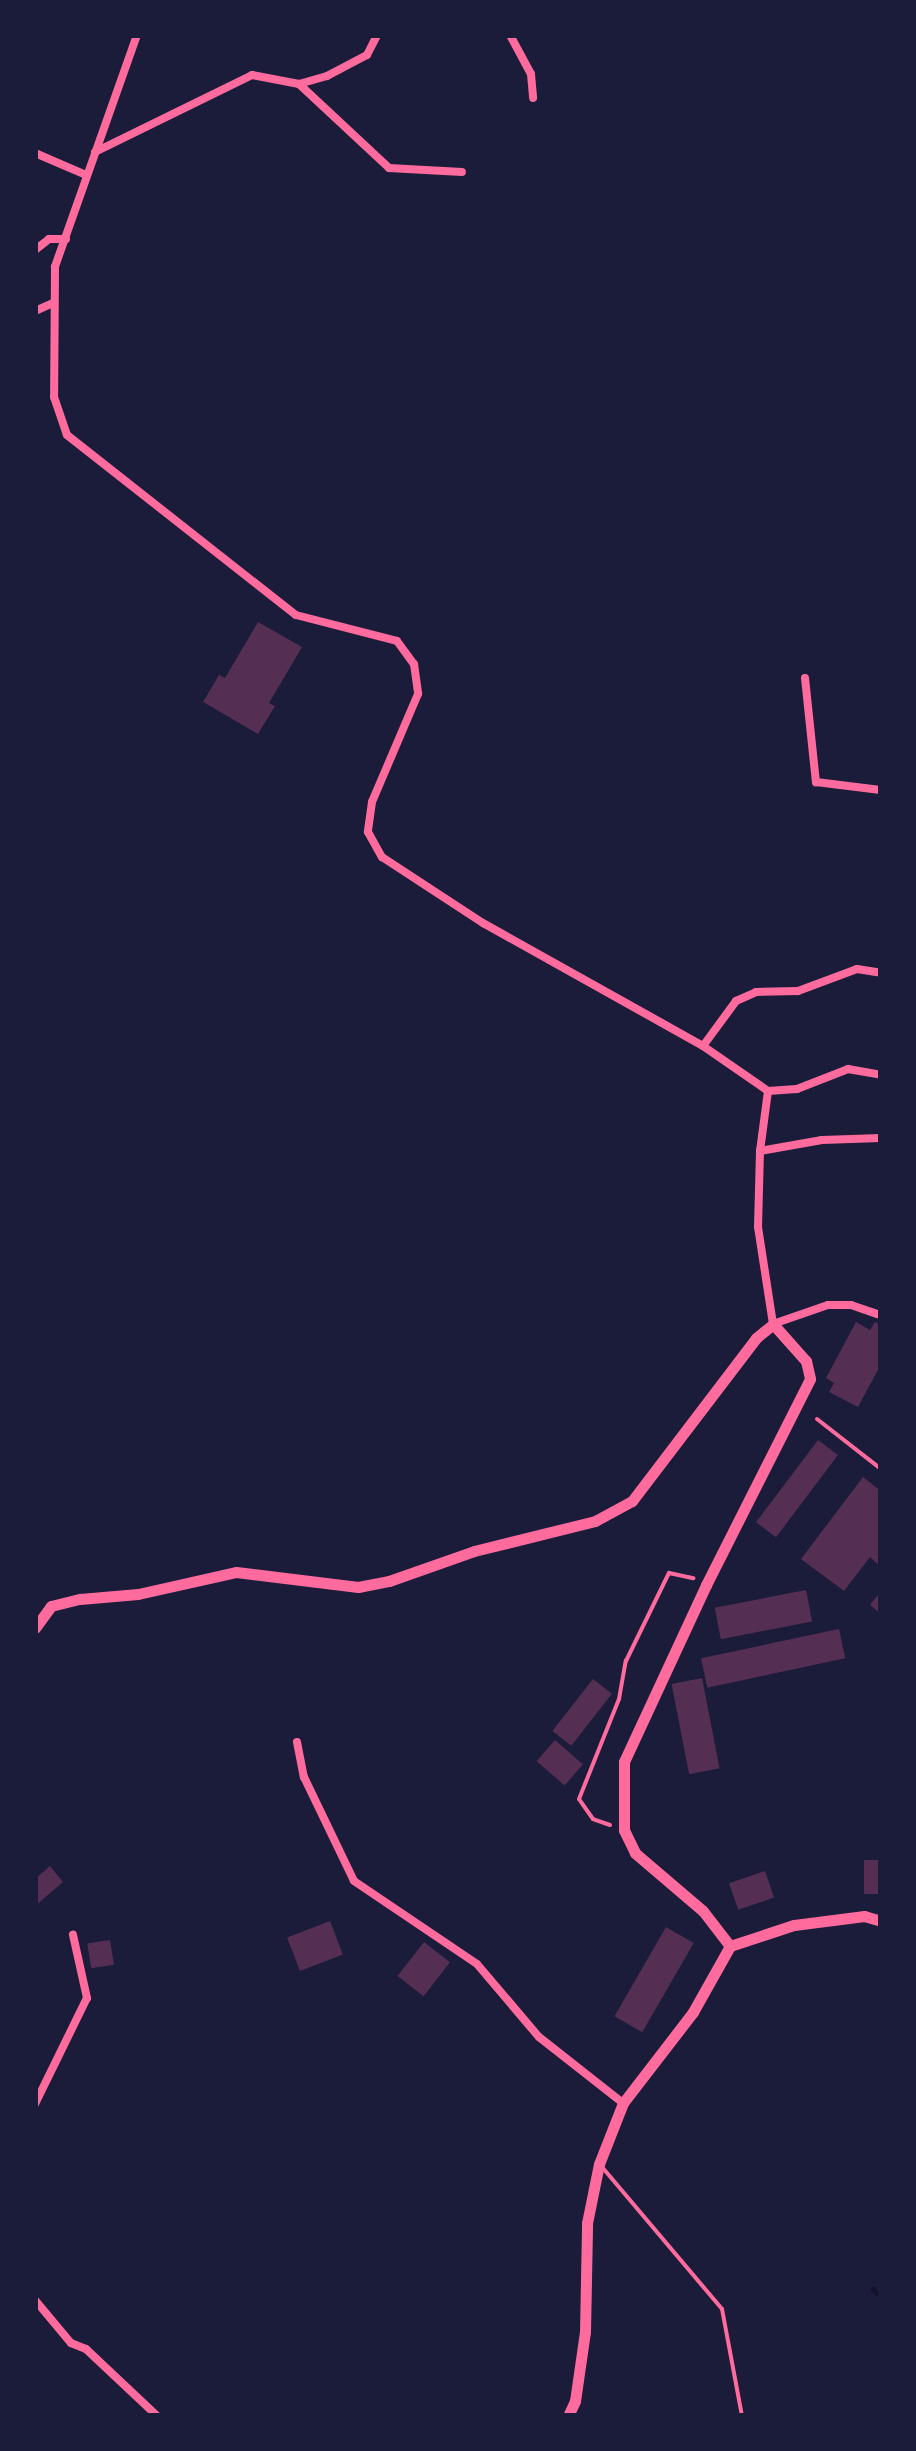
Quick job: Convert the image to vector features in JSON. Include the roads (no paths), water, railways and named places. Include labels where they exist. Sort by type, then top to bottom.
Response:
[{"type":"main road","points":[[35,1628],[51,1606],[138,1594],[236,1572],[358,1586],[389,1581],[474,1551],[595,1521],[632,1502],[756,1338],[773,1324],[806,1361],[810,1378],[630,1740],[624,1762],[624,1830],[649,1868],[703,1911],[730,1946]]},
{"type":"main road","points":[[568,2416],[575,2401],[585,2332],[584,2240],[599,2164],[624,2103],[693,2012],[730,1946],[794,1926],[864,1916],[881,1920]]},
{"type":"street","points":[[137,35],[55,266],[54,397],[67,436],[296,615],[396,641],[414,664],[418,694],[372,802],[368,832],[382,857],[483,924],[702,1046],[768,1091],[797,1089],[848,1069],[881,1075]]},
{"type":"street","points":[[94,152],[228,82],[252,74],[299,84],[328,76],[367,55],[377,35]]},
{"type":"street","points":[[510,35],[532,74],[533,98]]},
{"type":"street","points":[[299,84],[389,168],[462,172]]},
{"type":"street","points":[[35,153],[86,174]]},
{"type":"street","points":[[35,250],[49,238],[66,239]]},
{"type":"street","points":[[35,311],[54,302]]},
{"type":"street","points":[[804,678],[816,782],[881,790]]},
{"type":"street","points":[[702,1046],[736,1001],[756,992],[798,991],[857,969],[881,974]]},
{"type":"street","points":[[768,1091],[760,1151],[758,1227],[773,1324],[828,1305],[851,1305],[877,1314]]},
{"type":"street","points":[[760,1151],[822,1140],[881,1138]]},
{"type":"street","points":[[297,1742],[304,1777],[354,1882],[477,1964],[539,2037],[624,2103]]},
{"type":"street","points":[[35,2104],[87,1998],[73,1935]]},
{"type":"street","points":[[35,2300],[71,2343],[86,2349],[157,2416]]},
{"type":"lane","points":[[817,1418],[881,1469]]},
{"type":"lane","points":[[599,2164],[722,2309],[742,2416]]},
{"type":"waterway","points":[[873,2289],[881,2297]]}]
